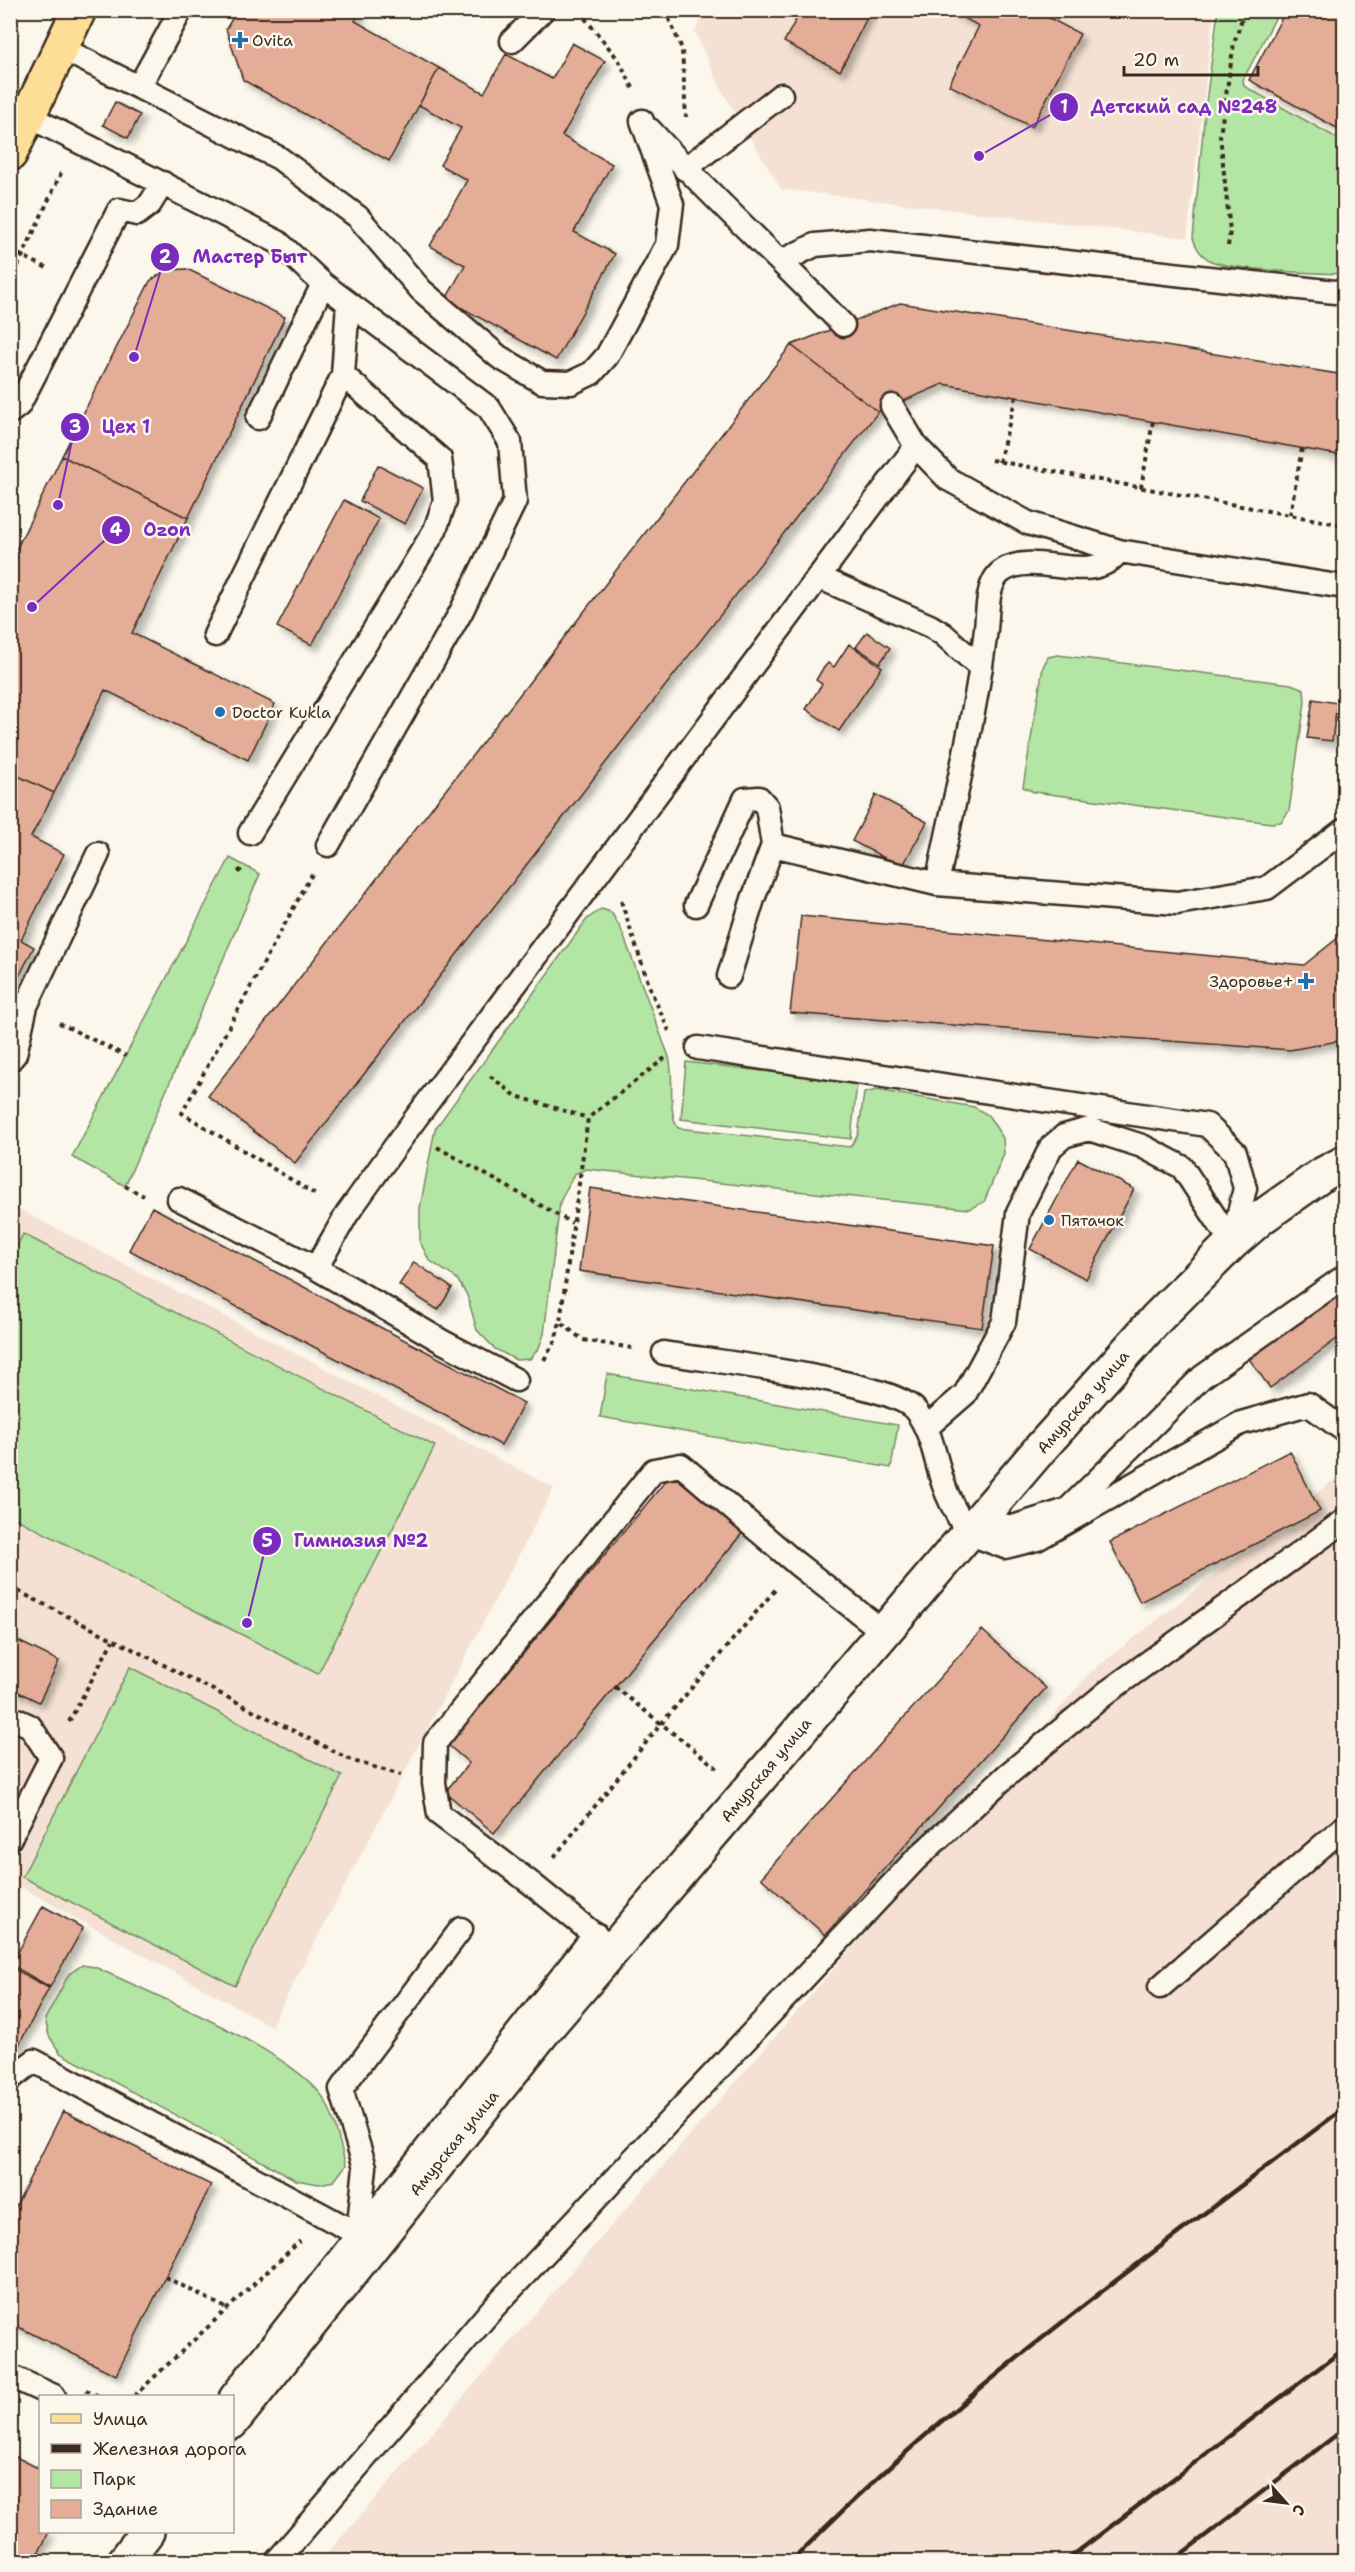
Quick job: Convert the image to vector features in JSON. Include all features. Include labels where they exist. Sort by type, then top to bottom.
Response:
[{"type":"main road","points":[[10,154],[79,10]]},
{"type":"street","name":"Амурская улица","points":[[234,2419],[366,2238],[604,1942],[884,1632],[973,1526],[1157,1318],[1232,1243],[1262,1217],[1323,1174],[1344,1163]]},
{"type":"street","points":[[124,2562],[146,2533]]},
{"type":"lane","points":[[139,87],[181,10]]},
{"type":"lane","points":[[512,41],[543,10]]},
{"type":"lane","points":[[61,48],[279,158],[358,218],[421,291],[499,357],[542,382],[571,383],[592,373],[607,356],[667,245],[672,204],[642,121],[685,169],[782,261],[843,326]]},
{"type":"lane","points":[[685,169],[781,95]]},
{"type":"lane","points":[[28,116],[278,242],[323,284],[489,408],[510,442],[514,501],[461,612],[328,845]]},
{"type":"lane","points":[[10,412],[18,405],[119,210],[137,214],[150,204],[163,183]]},
{"type":"lane","points":[[782,261],[815,246],[870,240],[1344,293]]},
{"type":"lane","points":[[258,418],[323,284]]},
{"type":"lane","points":[[215,634],[343,375],[348,303]]},
{"type":"lane","points":[[250,833],[435,530],[445,501],[440,459],[343,375]]},
{"type":"lane","points":[[892,406],[916,446],[948,479],[1028,523],[1119,551],[1344,587]]},
{"type":"lane","points":[[316,1268],[347,1214],[406,1130],[916,446]]},
{"type":"lane","points":[[937,884],[981,668],[991,586],[1001,571],[1018,563],[1092,567],[1112,561],[1119,551]]},
{"type":"lane","points":[[818,577],[930,626],[943,634],[981,668]]},
{"type":"lane","points":[[696,905],[745,799],[759,798],[767,807],[773,845],[729,976]]},
{"type":"lane","points":[[773,845],[937,884],[1178,903],[1267,888],[1344,830]]},
{"type":"lane","points":[[10,1060],[15,1054],[26,1006],[99,854]]},
{"type":"lane","points":[[698,1048],[1207,1125],[1235,1152],[1245,1188],[1232,1243]]},
{"type":"lane","points":[[927,1427],[964,1394],[1004,1322],[1018,1214],[1051,1148],[1064,1136],[1089,1129],[1142,1146],[1182,1167],[1232,1243]]},
{"type":"lane","points":[[179,1199],[316,1268],[443,1342],[516,1380]]},
{"type":"lane","points":[[973,1526],[1013,1527],[1067,1510],[1202,1377],[1344,1277]]},
{"type":"lane","points":[[664,1353],[852,1384],[895,1395],[915,1408],[927,1427],[944,1485],[973,1526],[1005,1547],[1036,1539],[1241,1423],[1308,1404],[1344,1430]]},
{"type":"lane","points":[[604,1942],[439,1814],[434,1783],[435,1743],[654,1470],[681,1465],[797,1564],[884,1632]]},
{"type":"lane","points":[[276,2562],[494,2307],[915,1860],[1006,1776],[1106,1693],[1344,1521]]},
{"type":"lane","points":[[10,1717],[30,1726],[51,1758],[10,1838]]},
{"type":"lane","points":[[1160,1987],[1344,1827]]},
{"type":"lane","points":[[233,2395],[366,2238],[365,2167],[341,2089],[461,1929]]},
{"type":"lane","points":[[10,2079],[34,2061],[366,2238]]},
{"type":"lane","points":[[10,2376],[50,2395]]},
{"type":"path","points":[[578,10],[618,59]]},
{"type":"path","points":[[665,10],[682,49],[686,103],[685,169]]},
{"type":"path","points":[[1223,279],[1230,231],[1220,135],[1234,43],[1245,10]]},
{"type":"path","points":[[10,250],[52,270]]},
{"type":"path","points":[[999,462],[1016,397]]},
{"type":"path","points":[[1141,488],[1153,421]]},
{"type":"path","points":[[1290,515],[1302,448]]},
{"type":"path","points":[[989,460],[1344,525]]},
{"type":"path","points":[[10,538],[20,542]]},
{"type":"path","points":[[328,845],[182,1113],[347,1214]]},
{"type":"path","points":[[629,926],[651,991]]},
{"type":"path","points":[[26,1006],[126,1056]]},
{"type":"path","points":[[664,1353],[583,1340],[560,1322],[588,1118],[668,1056]]},
{"type":"path","points":[[516,1096],[588,1118]]},
{"type":"path","points":[[406,1130],[572,1223]]},
{"type":"path","points":[[532,1884],[661,1724],[797,1564]]},
{"type":"path","points":[[11,1588],[352,1761],[434,1783]]},
{"type":"path","points":[[51,1758],[113,1640]]},
{"type":"path","points":[[615,1687],[719,1770]]},
{"type":"path","points":[[136,2395],[327,2217]]},
{"type":"path","points":[[165,2277],[228,2309]]},
{"type":"shaded area","points":[[705,10],[1214,11],[1187,238],[781,189],[720,87],[695,32]]},
{"type":"shaded area","points":[[11,1205],[554,1488],[271,2026],[21,1887],[11,1907]]},
{"type":"shaded area","points":[[1344,1472],[1344,2561],[320,2562],[1090,1673]]},
{"type":"green space","points":[[1218,11],[1279,11],[1243,80],[1244,86],[1344,142],[1344,274],[1234,267],[1209,260],[1196,245],[1193,238],[1205,110]]},
{"type":"green space","points":[[1058,655],[1291,684],[1304,689],[1305,702],[1289,811],[1281,822],[1271,823],[1034,792],[1023,787],[1043,667],[1048,657]]},
{"type":"green space","points":[[230,858],[260,874],[125,1186],[72,1157]]},
{"type":"green space","points":[[601,909],[611,912],[621,929],[669,1057],[673,1113],[678,1128],[850,1147],[858,1135],[864,1093],[877,1090],[974,1107],[988,1115],[1003,1138],[1004,1154],[984,1202],[969,1209],[586,1169],[574,1174],[560,1202],[544,1334],[539,1348],[530,1359],[516,1360],[495,1349],[477,1330],[467,1295],[457,1279],[429,1260],[420,1242],[420,1208],[435,1129],[587,919]]},
{"type":"green space","points":[[686,1062],[857,1082],[851,1139],[681,1119]]},
{"type":"green space","points":[[23,1234],[435,1446],[318,1674],[11,1516],[10,1260]]},
{"type":"green space","points":[[607,1374],[898,1425],[891,1468],[600,1417]]},
{"type":"green space","points":[[130,1667],[342,1776],[235,1986],[22,1877]]},
{"type":"green space","points":[[82,1965],[95,1967],[222,2026],[288,2065],[313,2085],[330,2111],[346,2165],[334,2181],[319,2184],[296,2180],[60,2053],[49,2036],[45,2019],[69,1974]]},
{"type":"building","points":[[237,10],[361,10],[355,21],[439,68],[389,161],[243,80],[226,29]]},
{"type":"building","points":[[801,10],[871,10],[840,71],[784,42]]},
{"type":"building","points":[[949,10],[1034,10],[1080,34],[1032,127],[949,85],[979,26]]},
{"type":"building","points":[[1286,10],[1344,10],[1344,132],[1249,80]]},
{"type":"building","points":[[572,43],[605,61],[562,136],[612,164],[574,232],[615,254],[556,360],[446,299],[465,265],[430,246],[467,180],[440,165],[461,128],[419,105],[439,68],[484,93],[506,54],[552,79]]},
{"type":"building","points":[[115,102],[140,115],[128,138],[103,125]]},
{"type":"building","points":[[187,269],[285,317],[188,518],[62,456],[150,281],[166,270]]},
{"type":"building","points":[[900,303],[1344,375],[1344,456],[943,384],[878,412],[791,345]]},
{"type":"building","points":[[791,345],[878,412],[295,1163],[208,1096]]},
{"type":"building","points":[[62,456],[188,518],[132,633],[275,704],[248,760],[105,690],[54,793],[10,772],[10,562]]},
{"type":"building","points":[[378,465],[423,488],[405,524],[360,501]]},
{"type":"building","points":[[344,500],[379,519],[312,645],[277,627]]},
{"type":"building","points":[[867,632],[890,648],[880,663],[856,647]]},
{"type":"building","points":[[849,644],[882,667],[839,731],[806,709],[822,684],[816,680],[822,670],[828,663],[834,667]]},
{"type":"building","points":[[1313,699],[1337,703],[1332,741],[1307,738]]},
{"type":"building","points":[[10,772],[54,793],[31,837],[64,854],[21,940],[34,947],[10,994]]},
{"type":"building","points":[[876,795],[927,822],[902,867],[852,841]]},
{"type":"building","points":[[801,916],[1304,965],[1344,933],[1344,1040],[1290,1050],[790,1013]]},
{"type":"building","points":[[1078,1159],[1134,1189],[1086,1279],[1030,1249]]},
{"type":"building","points":[[590,1188],[994,1246],[982,1328],[579,1271]]},
{"type":"building","points":[[152,1207],[524,1403],[501,1445],[129,1250]]},
{"type":"building","points":[[414,1262],[452,1288],[438,1310],[399,1285]]},
{"type":"building","points":[[1344,1285],[1344,1341],[1341,1336],[1270,1388],[1247,1356]]},
{"type":"building","points":[[1290,1451],[1320,1511],[1140,1602],[1110,1542]]},
{"type":"building","points":[[673,1472],[744,1531],[494,1833],[445,1792],[469,1763],[448,1745]]},
{"type":"building","points":[[982,1630],[1046,1688],[825,1935],[761,1878]]},
{"type":"building","points":[[10,1637],[59,1661],[39,1702],[10,1688]]},
{"type":"building","points":[[43,1906],[83,1928],[50,1987],[11,1965]]},
{"type":"building","points":[[12,1968],[49,1988],[10,2062],[10,1972]]},
{"type":"building","points":[[63,2111],[211,2185],[116,2375],[10,2323],[10,2218]]},
{"type":"building","points":[[10,2454],[39,2468],[39,2533],[48,2533],[34,2562],[10,2562]]},
{"type":"railway","points":[[791,2562],[921,2439],[1059,2324],[1344,2108]]},
{"type":"railway","points":[[1064,2562],[1344,2349]]},
{"type":"railway","points":[[1171,2562],[1344,2429]]},
{"type":"place","name":"Ovita","points":[[240,40]]},
{"type":"place","name":"Детский сад №248","points":[[979,156]]},
{"type":"place","name":"Мастер Быт","points":[[134,357]]},
{"type":"place","name":"Цех 1","points":[[58,505]]},
{"type":"place","name":"Ozon","points":[[32,607]]},
{"type":"place","name":"Doctor Kukla","points":[[220,712]]},
{"type":"place","name":"Здоровье+","points":[[1306,981]]},
{"type":"place","name":"Пятачок","points":[[1049,1220]]},
{"type":"place","name":"Гимназия №2","points":[[247,1623]]}]
